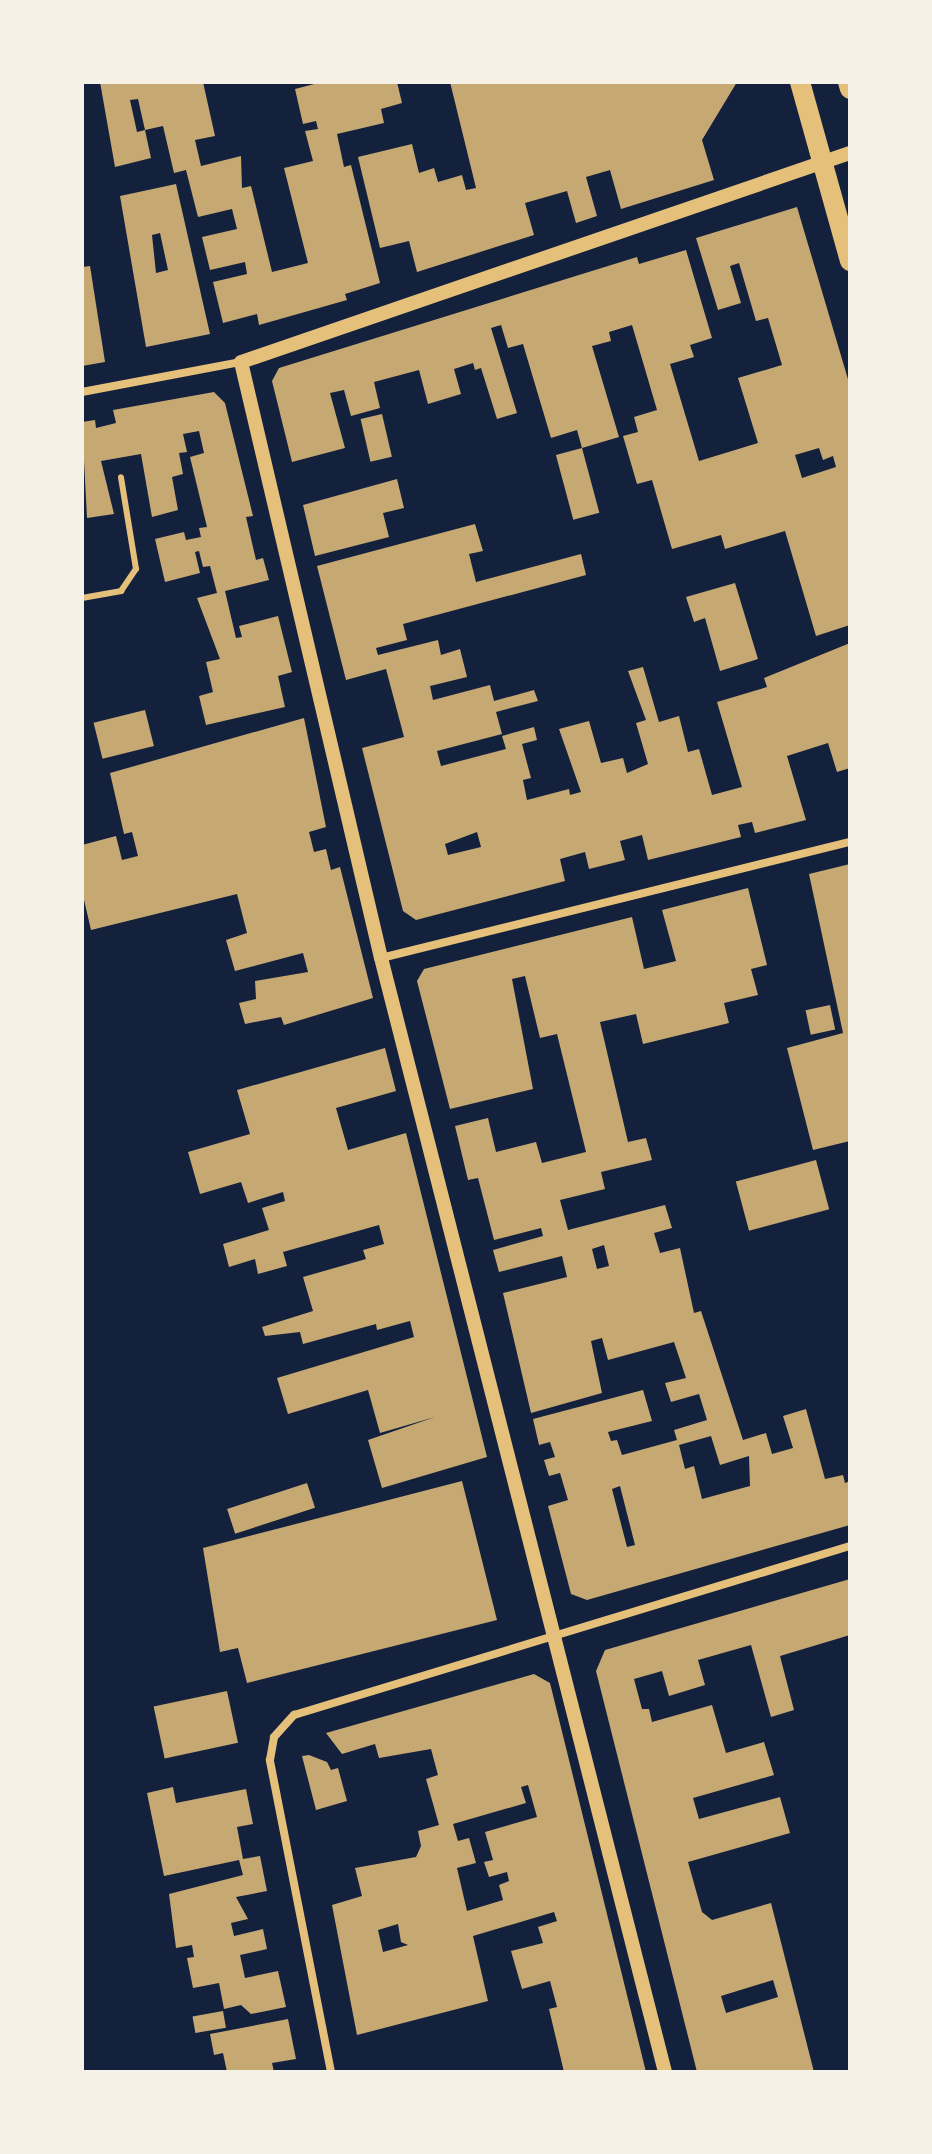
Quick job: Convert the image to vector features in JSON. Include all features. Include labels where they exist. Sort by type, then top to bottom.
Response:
[{"type":"main road","points":[[800,82],[850,261]]},
{"type":"main road","points":[[848,82],[850,89]]},
{"type":"street","points":[[82,392],[241,362],[850,153]]},
{"type":"street","points":[[241,362],[381,958],[557,1633],[665,2072]]},
{"type":"street","points":[[381,958],[850,842]]},
{"type":"street","points":[[331,2072],[270,1760],[274,1737],[294,1715],[850,1546]]},
{"type":"lane","points":[[82,598],[121,591],[136,569],[121,477]]},
{"type":"building","points":[[100,82],[203,82],[215,136],[195,140],[201,166],[241,156],[242,188],[251,186],[272,272],[308,263],[284,168],[313,161],[305,131],[318,129],[316,121],[303,124],[295,89],[322,82],[397,82],[402,103],[381,109],[384,123],[337,134],[344,167],[351,165],[380,283],[345,294],[347,300],[259,325],[257,314],[223,323],[213,282],[247,274],[245,262],[210,270],[202,237],[237,229],[232,209],[198,217],[186,170],[174,173],[163,126],[145,130],[151,158],[115,167]],"holes":[[[138,99],[145,130],[137,132],[130,100]]]},
{"type":"building","points":[[450,82],[737,82],[702,140],[714,180],[621,209],[610,170],[586,177],[597,216],[576,223],[567,191],[525,203],[534,235],[417,272],[409,241],[380,248],[358,157],[412,144],[419,173],[434,168],[438,182],[462,175],[466,190],[476,188]]},
{"type":"building","points":[[176,184],[210,334],[146,347],[120,196]],"holes":[[[160,233],[168,270],[156,273],[152,235]]]},
{"type":"building","points":[[797,207],[850,386],[850,625],[816,636],[785,531],[725,549],[721,535],[672,549],[652,480],[637,484],[623,436],[638,432],[634,417],[657,410],[632,325],[609,332],[611,341],[592,346],[619,437],[582,448],[577,430],[551,438],[523,344],[508,348],[501,325],[491,328],[517,413],[497,419],[481,368],[475,370],[473,363],[454,369],[461,394],[428,404],[419,370],[374,382],[380,408],[351,416],[344,390],[330,393],[345,448],[292,462],[272,381],[279,368],[637,257],[639,264],[686,250],[712,338],[690,345],[694,357],[670,364],[699,461],[758,443],[738,378],[782,365],[768,318],[756,321],[739,263],[730,266],[741,303],[718,310],[696,238]],"holes":[[[819,448],[823,460],[833,456],[836,467],[802,478],[795,455]]]},
{"type":"building","points":[[90,266],[105,362],[82,366],[82,267]]},
{"type":"building","points":[[214,392],[225,403],[253,516],[246,517],[256,560],[263,558],[269,580],[225,591],[236,638],[242,637],[239,626],[278,616],[292,672],[278,676],[285,707],[206,725],[199,696],[213,692],[206,662],[220,659],[197,598],[217,593],[210,566],[203,567],[199,551],[195,552],[200,573],[165,582],[155,539],[184,532],[186,540],[201,537],[199,528],[207,527],[190,457],[204,453],[199,431],[183,434],[187,452],[179,453],[183,474],[172,477],[178,510],[152,517],[141,454],[101,461],[114,514],[87,518],[82,422],[95,420],[96,428],[116,423],[113,410]]},
{"type":"building","points":[[382,414],[392,457],[370,462],[361,419]]},
{"type":"building","points":[[582,448],[599,513],[573,520],[556,455]]},
{"type":"building","points":[[397,479],[404,508],[383,513],[389,537],[315,556],[303,505]]},
{"type":"building","points":[[475,524],[483,551],[469,554],[476,582],[581,554],[586,575],[403,624],[407,640],[376,648],[378,655],[438,640],[441,655],[460,649],[467,677],[430,686],[433,700],[490,685],[494,701],[534,690],[538,701],[496,712],[502,734],[437,751],[441,766],[506,749],[502,736],[534,727],[537,740],[522,744],[531,778],[523,780],[527,800],[569,789],[570,795],[581,792],[559,729],[589,721],[601,763],[623,758],[627,773],[648,764],[636,723],[646,720],[628,671],[643,667],[659,722],[679,716],[688,752],[699,749],[712,795],[742,787],[717,702],[767,687],[764,678],[850,643],[850,768],[837,772],[828,743],[787,756],[806,820],[755,833],[752,822],[738,825],[741,837],[648,860],[642,835],[620,841],[625,860],[589,869],[585,852],[560,859],[565,881],[416,920],[403,911],[362,748],[404,737],[386,669],[346,680],[317,566]],"holes":[[[477,832],[481,847],[448,855],[445,844]]]},
{"type":"building","points":[[735,583],[758,659],[720,671],[705,618],[694,622],[686,597]]},
{"type":"building","points":[[145,710],[154,746],[103,759],[94,723]]},
{"type":"building","points":[[304,718],[326,827],[309,832],[314,852],[326,849],[331,870],[340,867],[373,998],[284,1025],[281,1017],[245,1024],[239,1003],[256,999],[255,981],[308,972],[303,953],[235,971],[226,940],[247,933],[237,894],[91,930],[82,891],[82,845],[116,836],[122,860],[138,856],[132,832],[124,834],[110,773]]},
{"type":"building","points":[[850,864],[850,1141],[813,1150],[787,1048],[843,1033],[809,874]]},
{"type":"building","points":[[748,888],[767,965],[751,969],[758,995],[724,1003],[729,1023],[643,1044],[636,1014],[600,1022],[628,1142],[646,1138],[652,1160],[601,1172],[605,1189],[560,1200],[568,1230],[665,1205],[672,1228],[654,1233],[660,1253],[680,1248],[694,1313],[701,1311],[743,1440],[766,1433],[772,1454],[793,1448],[783,1416],[806,1409],[825,1479],[843,1475],[845,1483],[850,1481],[850,1525],[587,1600],[571,1594],[548,1506],[568,1500],[560,1473],[549,1476],[544,1460],[555,1457],[550,1442],[539,1445],[533,1419],[643,1390],[652,1421],[608,1432],[611,1441],[617,1440],[622,1455],[677,1440],[674,1430],[707,1420],[699,1394],[671,1402],[665,1383],[686,1378],[674,1342],[608,1360],[602,1338],[591,1341],[602,1393],[531,1413],[503,1293],[567,1277],[562,1256],[499,1272],[493,1250],[543,1236],[541,1228],[494,1240],[478,1178],[468,1180],[455,1126],[488,1118],[496,1152],[536,1142],[542,1163],[586,1152],[557,1034],[540,1038],[525,976],[512,979],[533,1089],[450,1109],[417,981],[424,969],[632,917],[644,969],[676,961],[662,910]],"holes":[[[604,1245],[609,1266],[597,1269],[592,1249]],[[711,1436],[720,1465],[749,1456],[750,1486],[702,1499],[694,1466],[685,1469],[679,1445]],[[620,1486],[635,1545],[627,1547],[612,1489]]]},
{"type":"building","points":[[830,1005],[835,1029],[811,1035],[806,1010]]},
{"type":"building","points":[[385,1048],[396,1091],[336,1108],[348,1150],[406,1133],[487,1457],[382,1488],[368,1440],[435,1417],[380,1433],[368,1390],[288,1414],[277,1378],[414,1337],[410,1321],[377,1330],[376,1324],[303,1344],[300,1332],[265,1336],[262,1327],[313,1311],[303,1277],[366,1259],[363,1250],[384,1244],[379,1225],[283,1252],[287,1266],[258,1274],[255,1259],[229,1267],[223,1244],[269,1230],[262,1208],[285,1201],[283,1192],[248,1203],[241,1182],[200,1194],[188,1152],[250,1134],[237,1090]]},
{"type":"building","points":[[816,1160],[829,1209],[749,1231],[736,1181]]},
{"type":"building","points":[[462,1481],[497,1620],[247,1683],[238,1648],[220,1652],[203,1548]]},
{"type":"building","points":[[307,1483],[315,1508],[235,1534],[227,1509]]},
{"type":"building","points":[[850,1579],[850,1635],[780,1656],[794,1710],[771,1717],[751,1645],[698,1660],[705,1685],[669,1696],[662,1671],[634,1679],[642,1709],[649,1709],[652,1722],[712,1705],[726,1753],[764,1742],[774,1775],[693,1798],[699,1819],[780,1797],[790,1833],[688,1862],[702,1912],[712,1920],[771,1903],[814,2072],[697,2072],[596,1671],[605,1650]],"holes":[[[773,1980],[778,1997],[726,2013],[721,1996]]]},
{"type":"building","points":[[534,1674],[550,1683],[646,2072],[564,2072],[549,2009],[557,2007],[550,1981],[522,1989],[511,1951],[543,1943],[538,1927],[557,1921],[554,1912],[473,1936],[488,2001],[357,2035],[332,1905],[362,1896],[355,1868],[416,1857],[421,1846],[418,1831],[439,1825],[426,1779],[438,1775],[431,1749],[379,1758],[375,1744],[342,1754],[326,1733]],"holes":[[[528,1785],[537,1817],[485,1832],[493,1860],[484,1862],[489,1877],[507,1872],[509,1881],[499,1885],[503,1900],[467,1911],[457,1868],[476,1863],[469,1838],[458,1841],[453,1824],[526,1803],[521,1787]],[[398,1924],[401,1942],[408,1945],[383,1952],[378,1930]]]},
{"type":"building","points":[[227,1691],[238,1743],[165,1758],[154,1707]]},
{"type":"building","points":[[309,1755],[327,1762],[331,1770],[338,1768],[347,1801],[316,1810],[302,1756]]},
{"type":"building","points":[[173,1787],[176,1803],[246,1789],[253,1824],[237,1827],[243,1859],[260,1856],[267,1891],[236,1897],[248,1919],[231,1923],[234,1936],[263,1929],[267,1949],[240,1955],[245,1978],[278,1971],[286,2007],[251,2014],[241,2005],[224,2009],[219,1983],[193,1988],[187,1958],[194,1957],[192,1945],[176,1948],[169,1894],[243,1875],[239,1860],[164,1876],[147,1793]]},
{"type":"building","points":[[223,2011],[226,2028],[195,2033],[192,2016]]},
{"type":"building","points":[[288,2019],[296,2059],[272,2063],[274,2072],[227,2072],[223,2053],[214,2055],[210,2034]]}]
